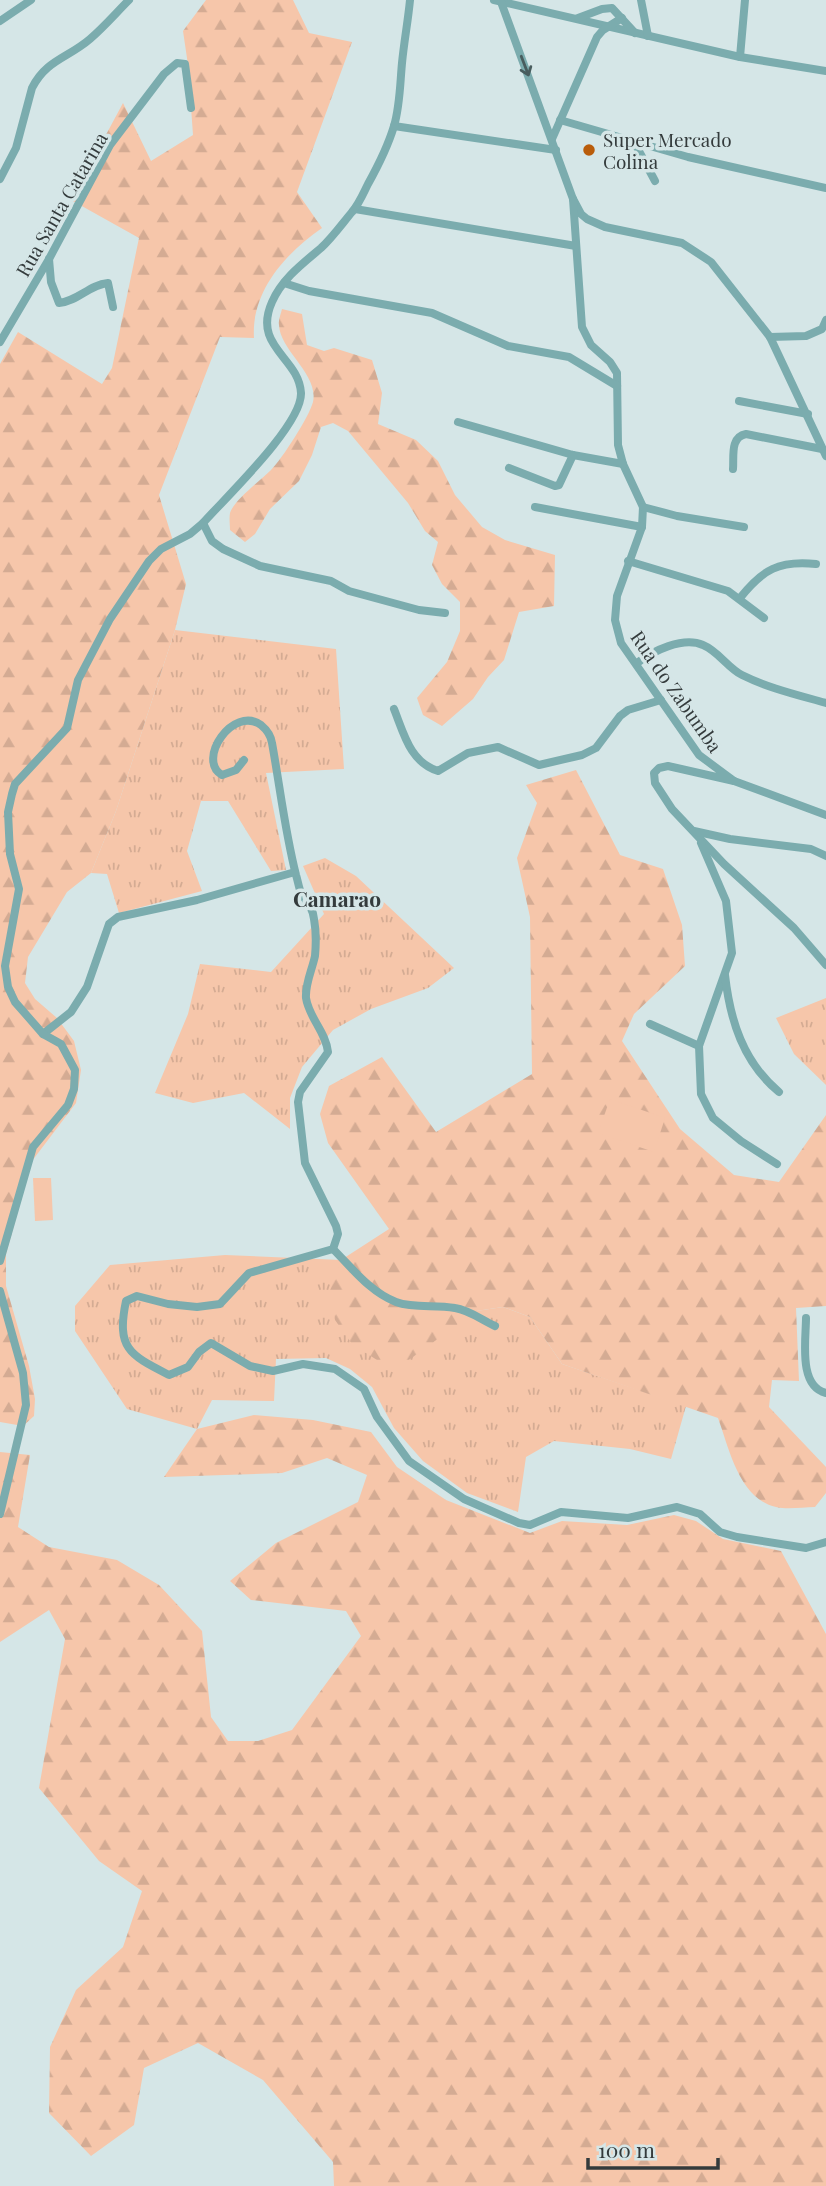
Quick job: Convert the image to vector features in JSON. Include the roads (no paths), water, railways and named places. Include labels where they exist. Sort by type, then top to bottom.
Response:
[{"type":"street","points":[[0,21],[31,0]]},
{"type":"street","points":[[0,179],[16,148],[36,79],[53,62],[91,38],[129,0]]},
{"type":"street","points":[[0,1261],[33,1147],[68,1105],[74,1089],[75,1070],[61,1044],[43,1034],[15,1002],[8,987],[5,966],[19,889],[10,854],[8,812],[15,784],[67,728],[78,680],[110,618],[143,570],[161,549],[190,534],[203,523],[279,439],[297,408],[301,393],[296,379],[272,345],[268,335],[267,317],[272,301],[301,262],[321,247],[355,209],[379,165],[394,126],[410,0]]},
{"type":"street","points":[[642,0],[648,36]]},
{"type":"street","points":[[740,57],[746,0]]},
{"type":"street","points":[[823,447],[770,337],[711,262],[682,243],[605,227],[581,214],[497,1],[529,4],[600,25],[740,57],[826,71]]},
{"type":"street","points":[[578,18],[612,8],[635,33]]},
{"type":"street","points":[[600,25],[598,18],[602,9]]},
{"type":"street","points":[[552,139],[597,37],[622,18]]},
{"type":"street","name":"Rua Santa Catarina","points":[[0,342],[110,145],[163,74],[177,63],[185,64],[191,108]]},
{"type":"street","points":[[560,120],[688,157],[826,188]]},
{"type":"street","points":[[394,126],[556,150]]},
{"type":"street","points":[[633,140],[655,181]]},
{"type":"street","name":"Rua do Zabumba","points":[[573,199],[582,327],[591,345],[617,373],[618,444],[623,464],[643,507],[642,527],[617,596],[615,620],[621,643],[699,755],[734,781]]},
{"type":"street","points":[[355,209],[576,246]]},
{"type":"street","points":[[48,259],[51,282],[59,303],[80,297],[98,284],[108,283],[113,307]]},
{"type":"street","points":[[284,283],[309,291],[432,313],[508,346],[569,357],[617,386]]},
{"type":"street","points":[[770,337],[806,336],[822,329],[826,320]]},
{"type":"street","points":[[739,401],[808,414]]},
{"type":"street","points":[[458,422],[573,455],[623,464]]},
{"type":"street","points":[[733,469],[734,444],[736,437],[740,435],[823,447]]},
{"type":"street","points":[[509,468],[555,486],[559,485],[573,455]]},
{"type":"street","points":[[535,507],[642,527]]},
{"type":"street","points":[[643,507],[677,516],[744,527]]},
{"type":"street","points":[[203,523],[212,541],[237,557],[260,566],[331,581],[349,591],[419,610],[444,613]]},
{"type":"street","points":[[628,561],[714,586],[740,598],[764,618]]},
{"type":"street","points":[[740,598],[755,579],[775,567],[801,562],[816,564]]},
{"type":"street","points":[[636,663],[662,648],[691,642],[703,645],[739,674],[756,682],[826,703]]},
{"type":"street","points":[[394,709],[414,756],[427,767],[438,771],[468,753],[498,747],[539,765],[582,755],[596,748],[620,716],[628,710],[661,700]]},
{"type":"street","points":[[244,760],[236,770],[222,775],[216,771],[213,759],[219,740],[225,732],[236,723],[249,720],[264,727],[271,739],[295,872],[301,894],[311,907],[315,920],[315,954],[306,990],[310,1012],[323,1034],[328,1052],[300,1092],[299,1117],[305,1163],[336,1226],[338,1234],[333,1249]]},
{"type":"street","name":"Rua do Zabumba","points":[[734,781],[668,766],[659,768],[654,773],[655,783],[662,796],[696,834],[724,864],[794,928],[826,965]]},
{"type":"street","points":[[734,781],[826,815]]},
{"type":"street","points":[[696,834],[811,849],[826,856]]},
{"type":"street","points":[[696,834],[726,901],[732,953],[699,1046],[701,1094],[713,1118],[741,1141],[777,1164]]},
{"type":"street","points":[[43,1034],[71,1012],[87,987],[109,924],[118,917],[197,900],[295,872]]},
{"type":"street","points":[[725,975],[731,1010],[745,1052],[764,1079],[779,1092]]},
{"type":"street","points":[[650,1024],[699,1046]]},
{"type":"street","points":[[333,1249],[374,1289],[396,1302],[419,1307],[453,1307],[465,1310],[495,1326]]},
{"type":"street","points":[[333,1249],[249,1273],[220,1304],[197,1307],[137,1296],[125,1301],[120,1328],[129,1350],[144,1362],[169,1375],[188,1367],[199,1352],[211,1343],[250,1366],[274,1371],[303,1364],[335,1369],[364,1389],[377,1417],[409,1461],[464,1499],[519,1523],[530,1525],[561,1512],[628,1518],[677,1507],[700,1514],[720,1532],[737,1537],[806,1548],[826,1542]]},
{"type":"street","points":[[0,1292],[23,1373],[26,1405],[0,1514]]},
{"type":"street","points":[[806,1318],[807,1376],[814,1387],[826,1393]]},
{"type":"place","name":"Super Mercado Colina","points":[[589,150]]},
{"type":"district","name":"Camarao","points":[[337,898]]}]
